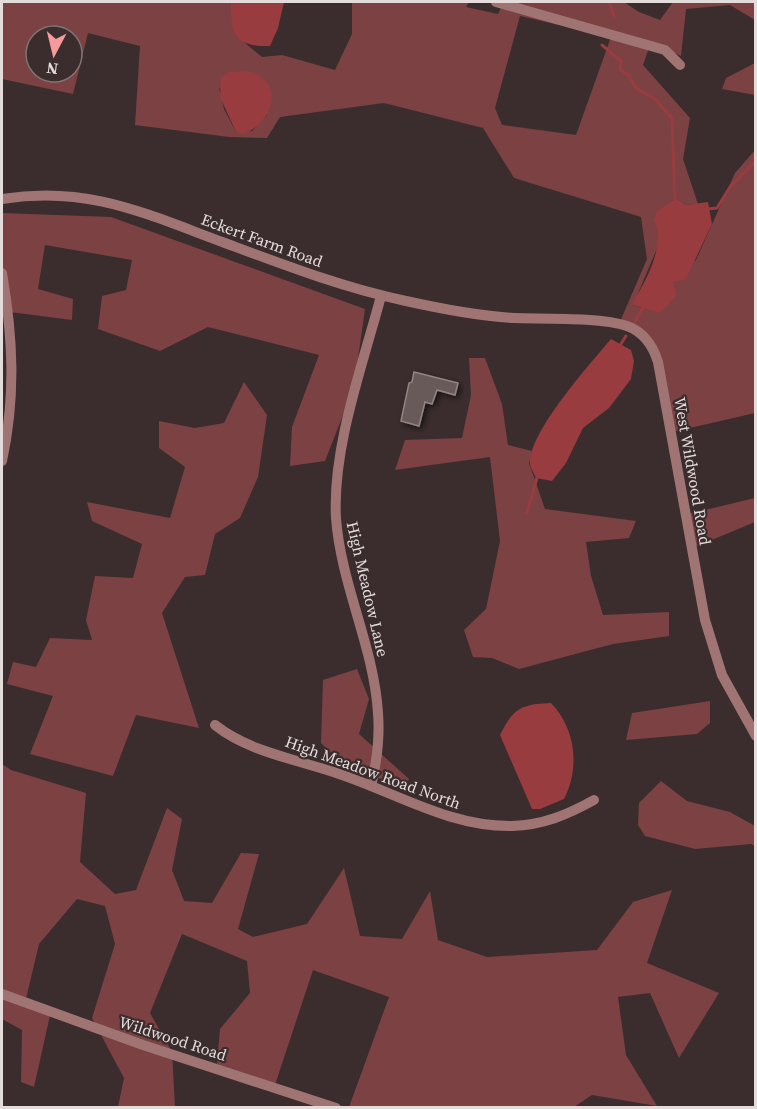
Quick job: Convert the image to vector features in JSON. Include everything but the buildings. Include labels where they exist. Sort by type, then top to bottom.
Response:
[{"type":"street","points":[[496,2],[664,50],[680,65]]},
{"type":"street","name":"Eckert Farm Road","points":[[2,199],[42,194],[67,195],[112,202],[274,261],[381,296],[442,309],[514,318]]},
{"type":"street","points":[[2,273],[10,328],[13,371],[8,429],[2,461]]},
{"type":"street","name":"High Meadow Lane","points":[[371,786],[378,750],[378,706],[340,549],[336,494],[341,450],[381,296]]},
{"type":"street","name":"West Wildwood Road","points":[[514,318],[617,323],[639,333],[654,350],[708,630],[722,675],[756,736]]},
{"type":"street","name":"High Meadow Road North","points":[[215,725],[250,746],[371,786],[444,815],[494,825],[533,825],[550,821],[594,800]]},
{"type":"street","name":"Wildwood Road","points":[[2,994],[143,1045],[336,1107]]},
{"type":"shaded area","points":[[2,2],[231,2],[231,12],[238,34],[262,57],[282,55],[335,70],[352,34],[352,2],[469,2],[466,7],[498,14],[504,2],[624,2],[639,12],[660,20],[673,2],[755,2],[755,20],[730,5],[686,9],[681,56],[651,42],[643,65],[690,118],[683,159],[698,204],[686,205],[676,198],[668,204],[658,228],[659,244],[633,305],[642,308],[696,260],[735,173],[755,150],[755,413],[668,433],[650,345],[619,324],[647,259],[641,217],[514,178],[483,128],[384,103],[280,117],[267,138],[229,137],[135,125],[140,46],[88,33],[84,49],[84,24],[24,24],[24,84],[2,79]],"holes":[[[520,16],[611,37],[576,135],[502,125],[495,108]],[[219,88],[267,115],[252,131],[236,132],[224,109]]]},
{"type":"shaded area","points":[[231,2],[284,2],[278,28],[270,46],[249,44],[237,36],[232,23]]},
{"type":"shaded area","points":[[755,63],[755,95],[722,89],[726,78]]},
{"type":"shaded area","points":[[230,72],[254,73],[264,79],[270,87],[272,96],[271,105],[261,123],[243,134],[236,132],[220,97],[221,77]]},
{"type":"shaded area","points":[[26,84],[75,84],[73,94]]},
{"type":"shaded area","points":[[676,198],[686,205],[708,202],[712,224],[686,279],[673,282],[677,295],[660,313],[633,305],[633,302],[649,272],[655,254],[658,236],[654,220],[656,212]]},
{"type":"shaded area","points":[[2,213],[111,217],[365,309],[354,387],[325,461],[290,466],[292,427],[319,355],[208,327],[160,351],[98,329],[102,296],[126,290],[132,260],[45,245],[38,289],[73,299],[72,320],[2,311]]},
{"type":"shaded area","points":[[611,339],[631,350],[634,361],[631,379],[609,408],[583,428],[566,463],[552,481],[536,478],[530,461],[540,432],[563,398]]},
{"type":"shaded area","points":[[469,358],[485,358],[502,404],[508,445],[532,451],[529,463],[545,509],[636,521],[629,538],[586,542],[591,576],[603,615],[669,612],[669,636],[613,644],[519,669],[492,658],[473,657],[464,630],[486,609],[500,541],[490,457],[395,470],[405,440],[462,438],[471,395]]},
{"type":"shaded area","points":[[244,382],[267,415],[258,477],[240,518],[215,534],[205,575],[185,577],[162,613],[199,728],[136,715],[113,776],[30,754],[53,696],[7,684],[13,662],[36,667],[50,638],[92,640],[86,620],[95,576],[133,578],[142,544],[92,521],[87,502],[170,518],[185,467],[159,448],[159,421],[195,428],[224,423]]},
{"type":"shaded area","points":[[755,498],[755,522],[690,549],[684,515]]},
{"type":"shaded area","points":[[357,669],[369,699],[359,734],[409,779],[404,786],[348,769],[321,743],[323,680]]},
{"type":"shaded area","points":[[710,701],[710,723],[697,734],[626,740],[632,713]]},
{"type":"shaded area","points":[[551,703],[566,725],[570,737],[574,762],[572,775],[564,799],[540,809],[532,809],[500,735],[509,719],[520,709],[526,706]]},
{"type":"shaded area","points":[[2,764],[11,770],[86,793],[80,862],[115,894],[136,890],[167,808],[182,819],[172,870],[184,901],[212,903],[241,853],[259,854],[238,929],[253,937],[307,924],[344,868],[360,936],[402,939],[430,891],[438,940],[487,957],[597,950],[633,902],[672,890],[647,963],[719,993],[679,1058],[650,993],[618,997],[626,1055],[657,1106],[592,1095],[574,1107],[349,1107],[389,997],[313,970],[274,1088],[217,1064],[220,1029],[250,993],[247,961],[182,934],[150,1013],[172,1052],[175,1107],[118,1107],[124,1078],[92,1018],[115,944],[105,906],[77,899],[39,944],[25,1003],[51,1011],[34,1087],[21,1082],[22,1030],[2,1019]]},
{"type":"shaded area","points":[[661,781],[687,801],[730,812],[755,826],[755,846],[751,844],[695,849],[645,836],[638,825],[639,803]]},
{"type":"waterway","points":[[609,2],[614,16]]},
{"type":"waterway","points":[[602,45],[621,61],[620,69],[629,76],[636,88],[655,99],[672,118],[675,203]]},
{"type":"waterway","points":[[708,209],[717,208],[730,187],[756,161]]},
{"type":"waterway","points":[[635,322],[644,305]]},
{"type":"waterway","points":[[619,347],[626,336]]},
{"type":"waterway","points":[[527,513],[538,474]]}]
